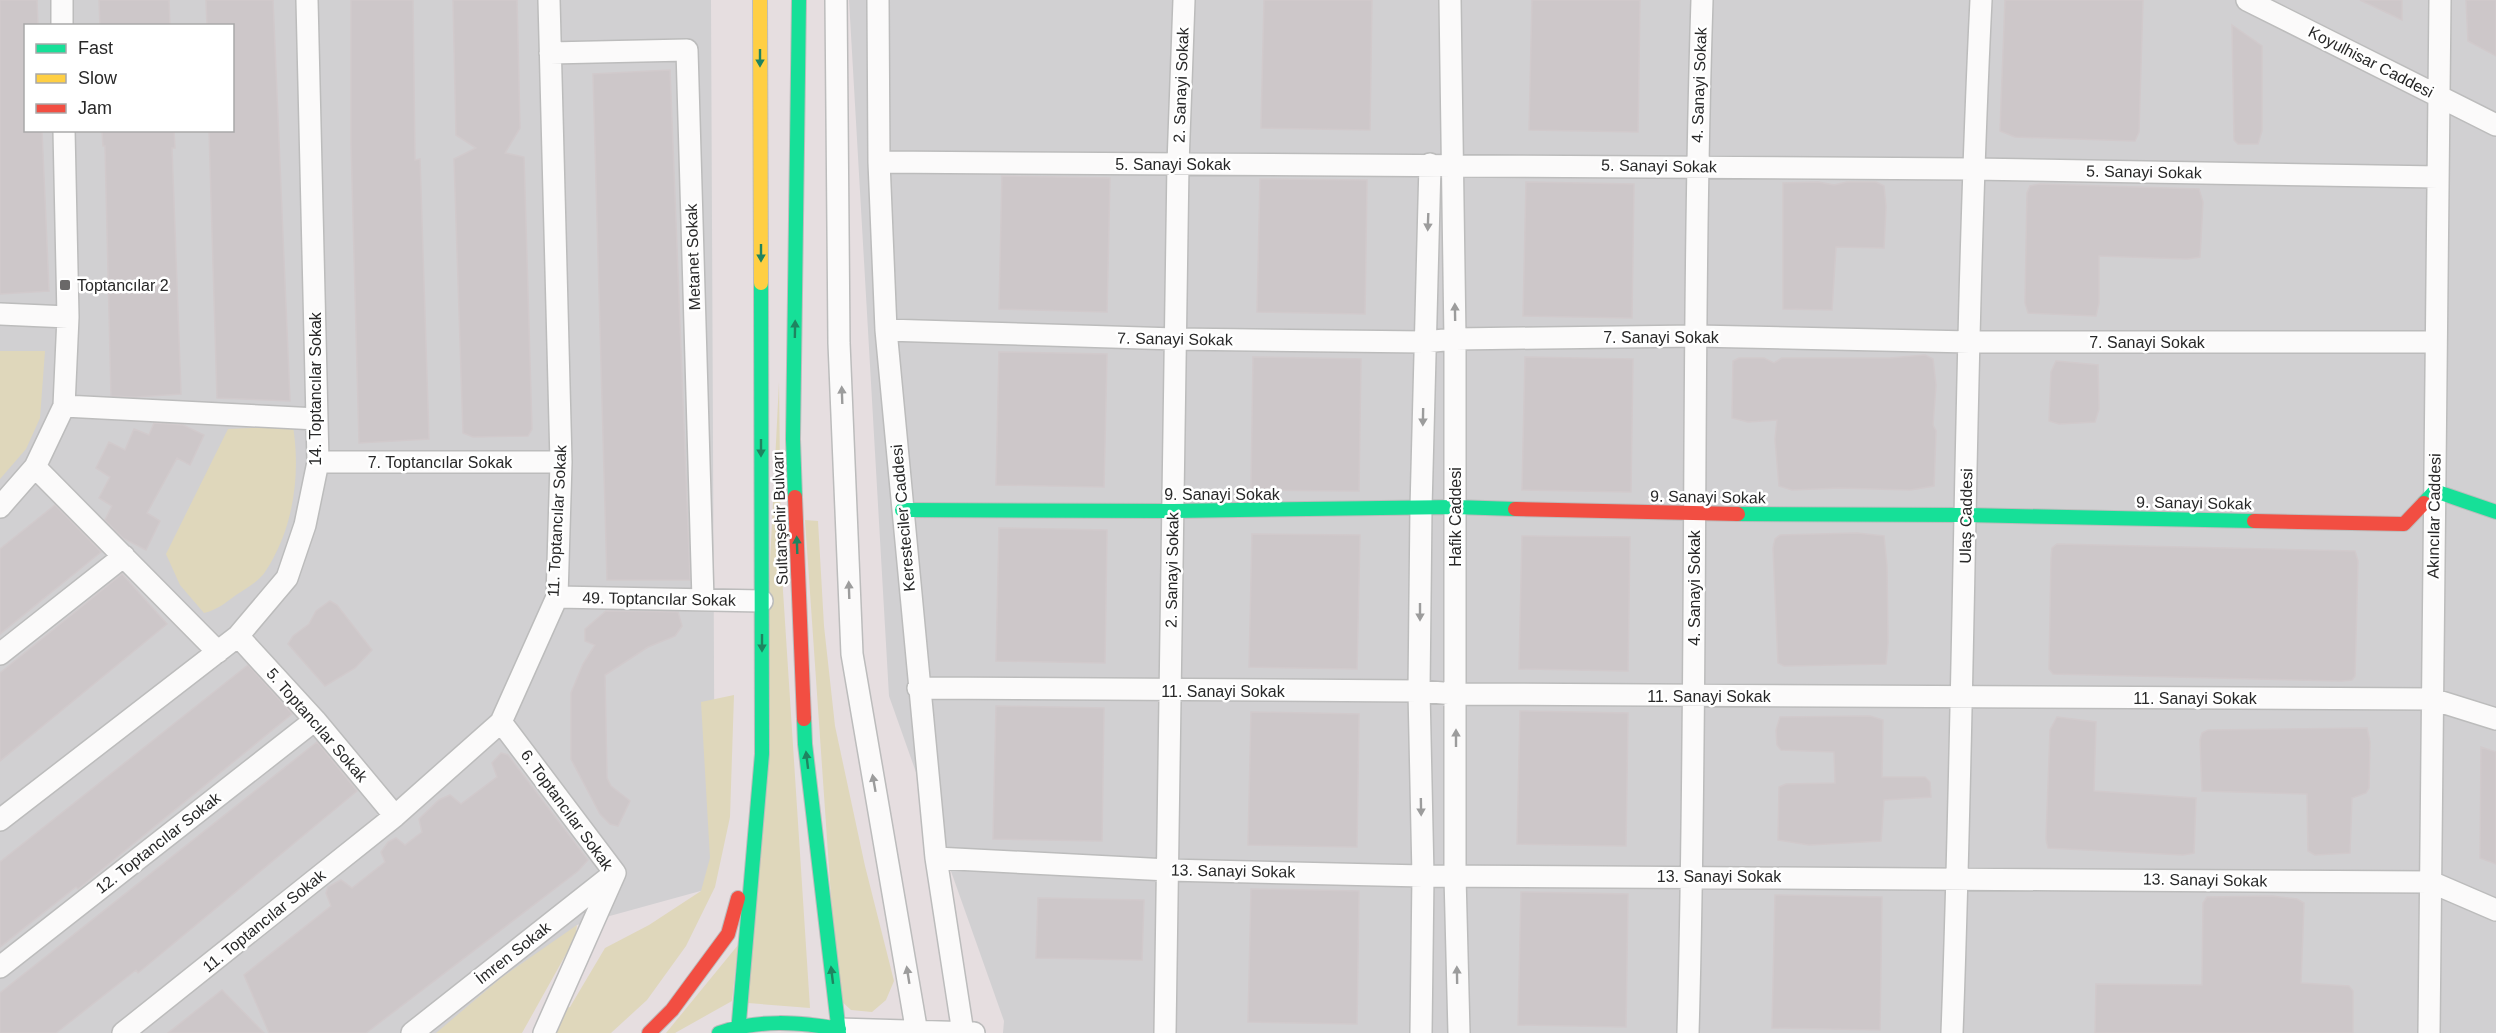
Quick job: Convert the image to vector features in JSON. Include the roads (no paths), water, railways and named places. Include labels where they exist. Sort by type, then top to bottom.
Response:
[{"type":"main road","name":"Sultanşehir Bulvarı","points":[[738,1029],[762,754],[760,0]]},
{"type":"main road","name":"Sultanşehir Bulvarı","points":[[798,0],[793,439],[805,744],[839,1031]]},
{"type":"main road","points":[[2435,491],[2496,512]]},
{"type":"main road","name":"9. Sanayi Sokak","points":[[902,510],[1173,511],[1455,507],[1695,514],[1966,515],[2404,524],[2435,491]]},
{"type":"main road","points":[[649,1033],[672,1010],[728,934],[754,839]]},
{"type":"main road","points":[[719,1033],[771,1021],[839,1031]]},
{"type":"street","points":[[62,0],[62,24]]},
{"type":"street","name":"14. Toptancılar Sokak","points":[[0,820],[238,636],[287,578],[305,525],[318,462],[307,0]]},
{"type":"street","name":"11. Toptancılar Sokak","points":[[123,1033],[395,816],[501,722],[557,597],[561,462],[549,0]]},
{"type":"street","points":[[836,0],[840,343],[852,654],[917,1033]]},
{"type":"street","name":"Keresteciler Caddesi","points":[[878,0],[879,162],[886,330],[918,688],[936,858],[963,1033]]},
{"type":"street","name":"2. Sanayi Sokak","points":[[1165,1033],[1178,164],[1184,0]]},
{"type":"street","name":"Hafik Caddesi","points":[[1450,0],[1455,339],[1455,876],[1459,1033]]},
{"type":"street","name":"4. Sanayi Sokak","points":[[1688,1033],[1694,696],[1697,167],[1702,0]]},
{"type":"street","name":"Ulaş Caddesi","points":[[1952,1033],[1958,878],[1973,169],[1981,0]]},
{"type":"street","name":"Koyulhisar Caddesi","points":[[2247,0],[2496,125]]},
{"type":"street","name":"Akıncılar Caddesi","points":[[2429,1033],[2440,0]]},
{"type":"street","name":"Metanet Sokak","points":[[550,53],[687,50],[703,600]]},
{"type":"street","points":[[0,507],[35,467],[64,406],[68,317],[64,132]]},
{"type":"street","name":"5. Sanayi Sokak","points":[[879,162],[1973,169],[2438,177]]},
{"type":"street","name":"Hafik Caddesi","points":[[1421,1033],[1423,876],[1419,691],[1420,508],[1430,164]]},
{"type":"street","points":[[0,314],[68,317]]},
{"type":"street","name":"7. Sanayi Sokak","points":[[886,330],[1176,339],[1424,342],[1455,339],[1696,336],[1970,342],[2436,342]]},
{"type":"street","points":[[64,406],[317,419]]},
{"type":"street","name":"7. Toptancılar Sokak","points":[[318,462],[561,462]]},
{"type":"street","points":[[35,467],[218,652]]},
{"type":"street","points":[[0,654],[124,556]]},
{"type":"street","name":"49. Toptancılar Sokak","points":[[557,597],[762,601]]},
{"type":"street","name":"5. Toptancılar Sokak","points":[[238,636],[315,720],[395,816]]},
{"type":"street","name":"11. Sanayi Sokak","points":[[918,688],[1419,691],[1455,694],[1694,696],[2432,699],[2496,719]]},
{"type":"street","name":"12. Toptancılar Sokak","points":[[0,967],[315,720]]},
{"type":"street","name":"6. Toptancılar Sokak","points":[[501,722],[615,873],[544,1033]]},
{"type":"street","name":"13. Sanayi Sokak","points":[[936,858],[1168,870],[1423,876],[2431,882],[2496,910]]},
{"type":"street","name":"İmren Sokak","points":[[412,1033],[615,873]]},
{"type":"street","points":[[839,1031],[974,1033]]},
{"type":"place","name":"Toptancılar 2","points":[[65,285]]}]
